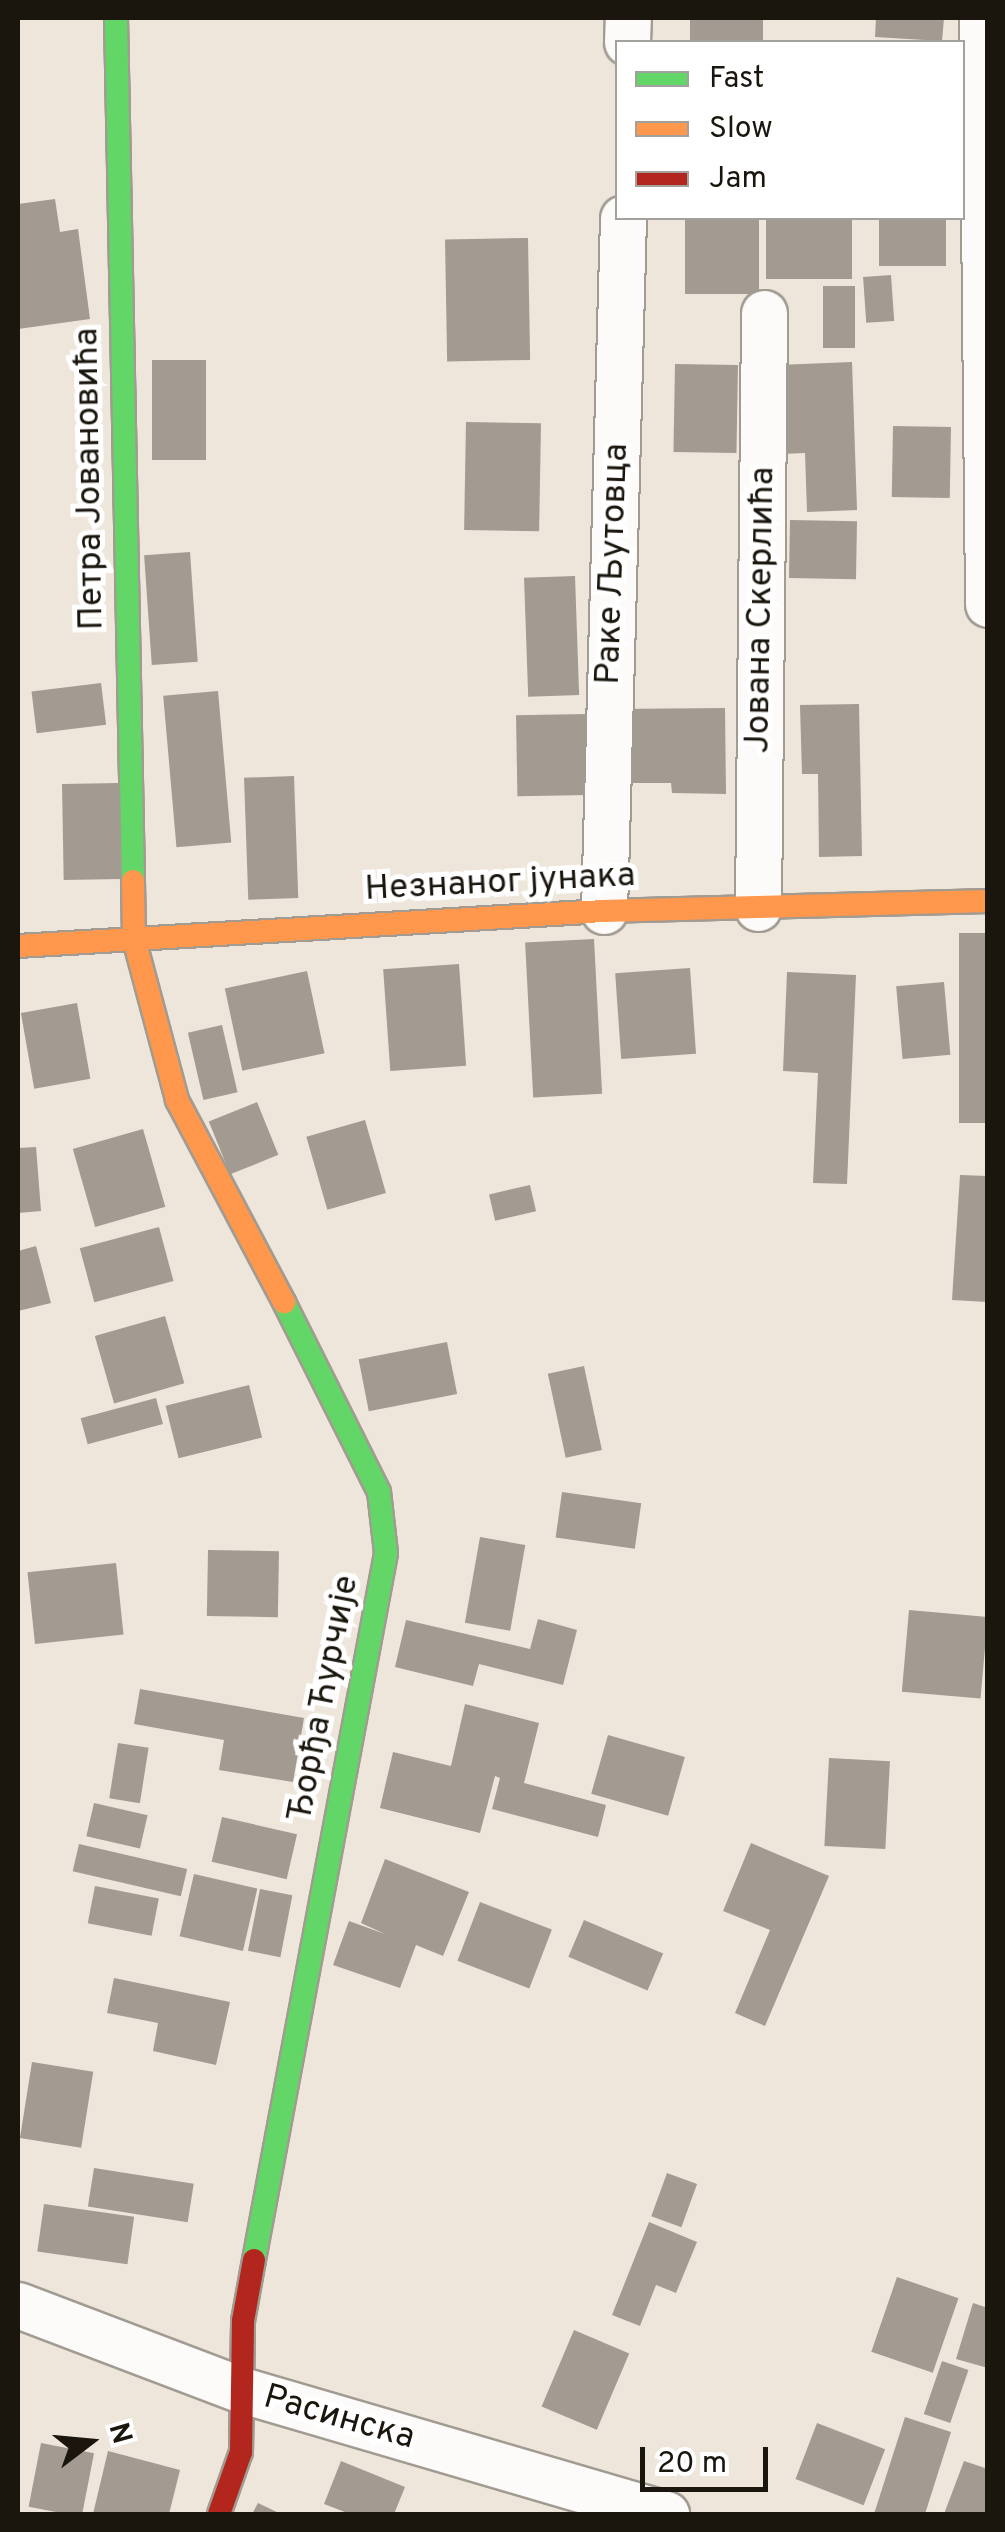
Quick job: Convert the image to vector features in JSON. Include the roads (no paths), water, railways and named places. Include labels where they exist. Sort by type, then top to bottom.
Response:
[{"type":"street","name":"Петра Јовановића","points":[[116,18],[134,940]]},
{"type":"street","points":[[982,18],[988,604]]},
{"type":"street","name":"Раке Љутовца","points":[[604,911],[622,220]]},
{"type":"street","name":"Јована Скерлића","points":[[758,908],[764,313]]},
{"type":"street","name":"Незнаног јунака","points":[[18,946],[604,911],[988,901]]},
{"type":"street","name":"Ђорђа Ћурчије","points":[[134,940],[176,1100],[355,1438],[379,1492],[386,1553],[243,2321],[241,2452],[219,2514]]},
{"type":"street","name":"Расинска","points":[[18,2306],[242,2390],[666,2514]]}]
